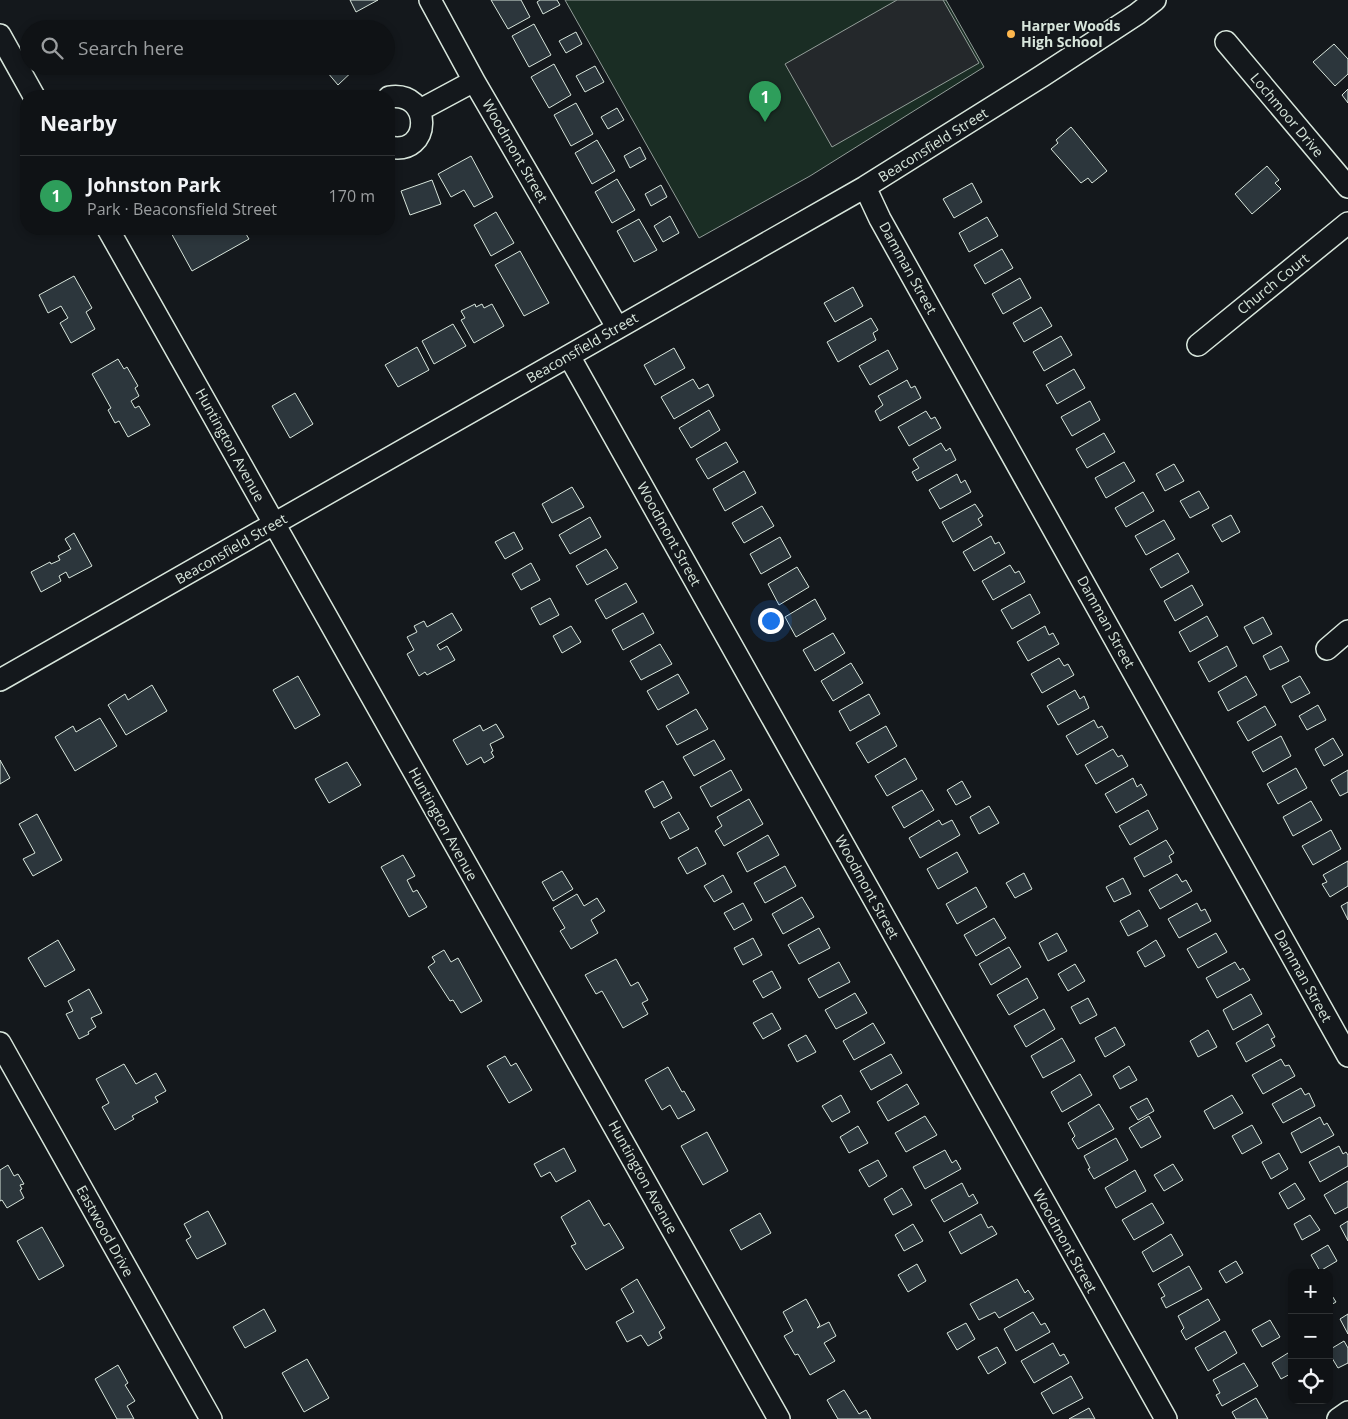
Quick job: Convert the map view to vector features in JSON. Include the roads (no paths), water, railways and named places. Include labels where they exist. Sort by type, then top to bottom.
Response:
[{"type":"street","name":"Woodmont Street","points":[[430,0],[474,81],[617,327]]},
{"type":"street","name":"Beaconsfield Street","points":[[0,680],[274,525],[617,327],[866,187],[1042,76],[1137,14],[1155,0]]},
{"type":"street","points":[[0,36],[20,71]]},
{"type":"street","name":"Lochmoor Drive","points":[[1226,42],[1348,187]]},
{"type":"street","points":[[22,75],[31,90]]},
{"type":"street","points":[[420,110],[474,81]]},
{"type":"street","points":[[395,97],[402,97],[412,102],[420,110],[422,126],[418,138],[412,145],[401,149],[395,148]]},
{"type":"street","name":"Damman Street","points":[[866,187],[880,218],[1348,1056]]},
{"type":"street","name":"Church Court","points":[[1198,345],[1348,223]]},
{"type":"street","name":"Huntington Avenue","points":[[111,235],[779,1419]]},
{"type":"street","name":"Woodmont Street","points":[[569,356],[1166,1419]]},
{"type":"street","points":[[1327,649],[1348,631]]},
{"type":"street","name":"Eastwood Drive","points":[[0,1043],[211,1419]]},
{"type":"street","points":[[1338,1419],[1348,1412]]},
{"type":"place","name":"Harper Woods High School","points":[[1011,34]]},
{"type":"place","name":"Johnston Park","points":[[765,122]]}]
